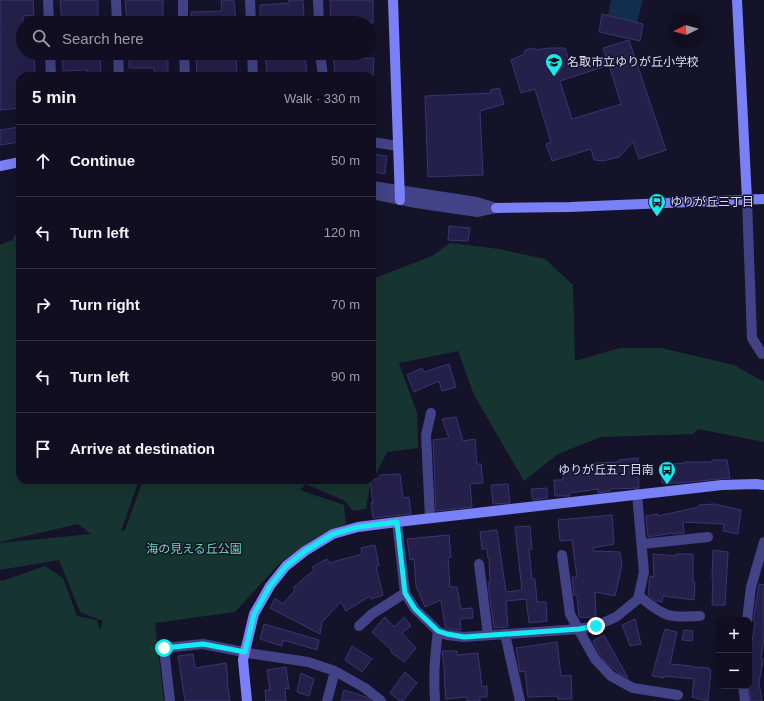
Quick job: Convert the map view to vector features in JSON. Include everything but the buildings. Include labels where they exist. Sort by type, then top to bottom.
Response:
[{"type":"street","points":[[48,0],[49,16]]},
{"type":"street","points":[[116,0],[117,16]]},
{"type":"street","points":[[183,0],[183,16]]},
{"type":"street","points":[[250,0],[251,16]]},
{"type":"street","points":[[318,0],[319,16]]},
{"type":"street","points":[[393,0],[400,195]]},
{"type":"street","points":[[737,0],[752,338],[762,354]]},
{"type":"street","points":[[50,60],[51,72]]},
{"type":"street","points":[[118,60],[119,72]]},
{"type":"street","points":[[184,60],[185,72]]},
{"type":"street","points":[[252,60],[253,72]]},
{"type":"street","points":[[321,60],[322,72]]},
{"type":"street","points":[[376,143],[398,146]]},
{"type":"street","points":[[0,166],[16,163]]},
{"type":"street","points":[[376,187],[400,195]]},
{"type":"street","points":[[376,194],[477,202],[496,208],[570,207],[764,199]]},
{"type":"street","points":[[430,518],[426,435],[431,412]]},
{"type":"street","points":[[247,701],[243,660],[254,614],[270,586],[286,566],[305,551],[333,534],[358,527],[637,494],[722,485],[764,485]]},
{"type":"street","points":[[397,522],[405,593],[415,609],[438,631],[464,637],[579,629],[596,626],[616,617],[638,599],[644,572],[637,494]]},
{"type":"street","points":[[642,544],[708,537]]},
{"type":"street","points":[[747,617],[751,587],[764,542]]},
{"type":"street","points":[[562,555],[570,614],[595,659],[611,676],[633,688],[678,695]]},
{"type":"street","points":[[479,564],[488,635]]},
{"type":"street","points":[[359,626],[372,614],[405,593]]},
{"type":"street","points":[[639,596],[658,610],[668,615],[681,617],[700,616]]},
{"type":"street","points":[[435,699],[433,680],[438,631]]},
{"type":"street","points":[[505,634],[520,701]]},
{"type":"street","points":[[170,701],[164,648],[203,644],[308,662],[335,671],[365,688],[381,701]]},
{"type":"street","points":[[327,701],[335,671]]},
{"type":"street","points":[[743,689],[745,701]]},
{"type":"green space","name":"海の見える丘公園","points":[[16,234],[16,484],[138,484],[121,531],[125,530],[142,484],[306,484],[300,490],[344,505],[346,524],[315,538],[280,563],[235,612],[155,623],[164,701],[0,701],[0,580],[2,581],[45,566],[63,578],[77,616],[97,620],[100,630],[103,621],[80,612],[59,560],[0,570],[0,543],[91,534],[78,524],[0,542],[0,245],[12,240]]},
{"type":"green space","points":[[450,243],[499,249],[545,259],[573,285],[575,361],[620,348],[661,348],[734,365],[764,382],[764,442],[698,429],[693,434],[601,437],[558,454],[524,481],[474,395],[458,351],[399,363],[417,413],[418,448],[387,452],[376,474],[376,277],[432,256]]},
{"type":"green space","points":[[306,484],[371,484],[366,509],[353,511],[345,501]]},
{"type":"water","points":[[611,0],[643,0],[637,23],[608,16]]},
{"type":"place","name":"名取市立ゆりが丘小学校","points":[[554,77]]},
{"type":"place","name":"ゆりが丘三丁目","points":[[657,217]]},
{"type":"place","name":"ゆりが丘五丁目南","points":[[667,485]]},
{"type":"route","points":[[164,648],[203,644],[245,652],[254,614],[270,586],[286,566],[305,551],[333,534],[358,527],[397,522],[405,593],[415,609],[438,631],[464,637],[579,629],[596,626]]}]
